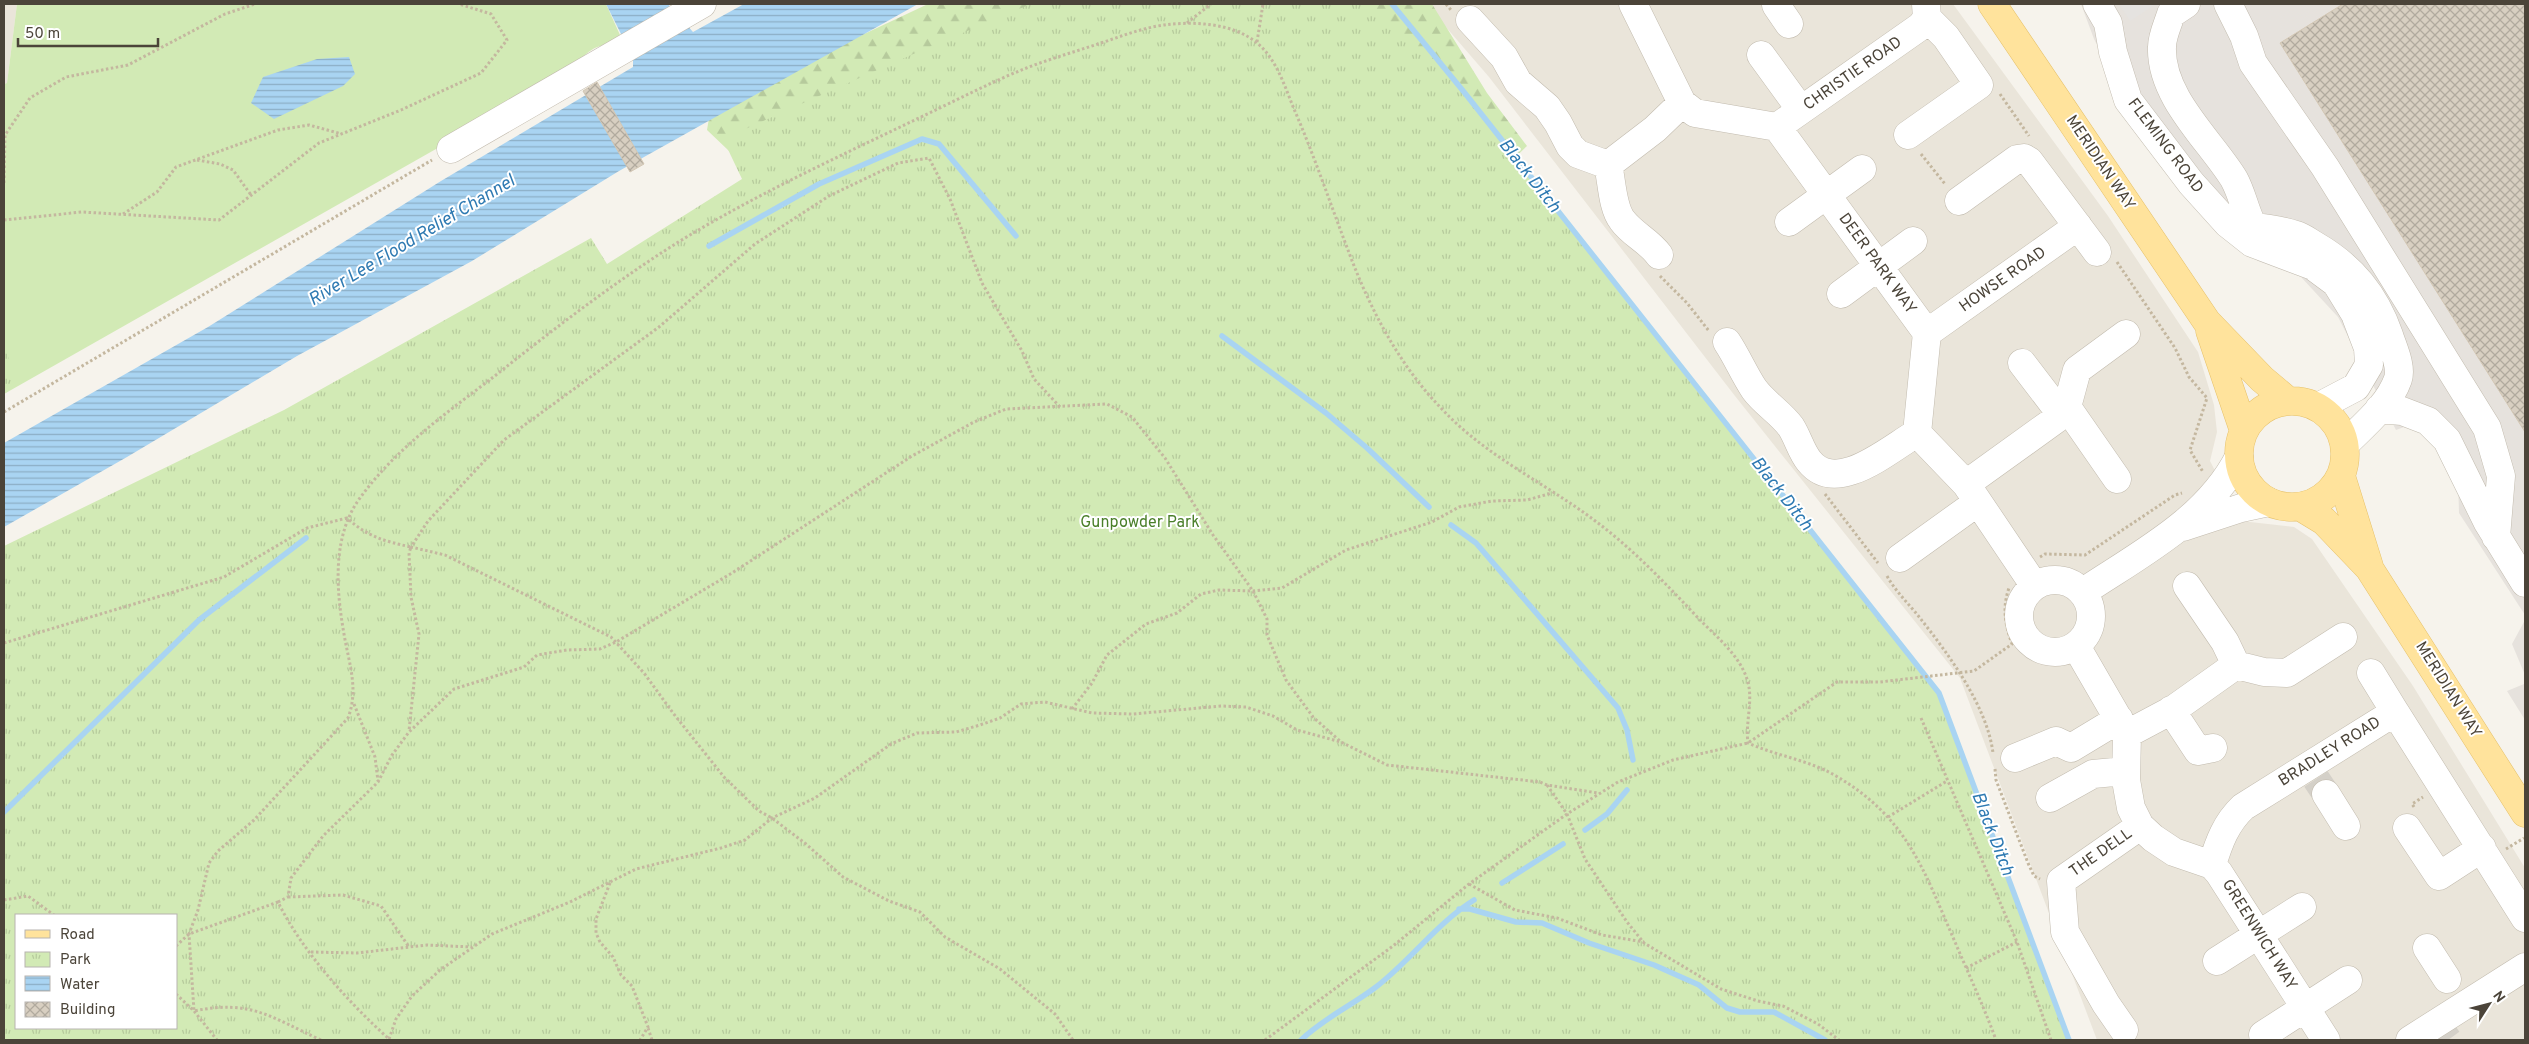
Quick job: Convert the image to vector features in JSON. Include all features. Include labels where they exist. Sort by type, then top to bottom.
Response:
[{"type":"main road","name":"MERIDIAN WAY","points":[[1992,4],[2207,322],[2262,379],[2287,400]]},
{"type":"main road","name":"MERIDIAN WAY","points":[[2207,322],[2241,444]]},
{"type":"main road","points":[[2287,400],[2303,401],[2318,407],[2331,416],[2340,429],[2345,444],[2345,460],[2341,476],[2332,490],[2319,500],[2301,507],[2282,506],[2269,502],[2250,487],[2242,472],[2241,444],[2257,413],[2271,404],[2287,400]]},
{"type":"main road","points":[[2341,476],[2370,568]]},
{"type":"main road","points":[[2301,507],[2324,521],[2370,568]]},
{"type":"main road","name":"MERIDIAN WAY","points":[[2370,568],[2525,813]]},
{"type":"street","points":[[1633,4],[1682,103],[1695,113],[1777,127]]},
{"type":"street","name":"FLEMING ROAD","points":[[2097,4],[2108,23],[2113,52],[2128,100],[2191,183],[2240,225],[2252,243],[2314,266],[2336,283],[2354,314],[2368,348],[2369,365],[2356,387],[2318,407]]},
{"type":"street","points":[[2186,4],[2170,14],[2162,47],[2167,80],[2193,123],[2234,180],[2240,225],[2297,235],[2335,257],[2359,278],[2384,322],[2397,359],[2399,377],[2393,390],[2379,409],[2345,444]]},
{"type":"street","points":[[2228,4],[2244,36],[2253,63],[2325,167],[2487,428],[2501,476],[2496,537]]},
{"type":"street","points":[[451,149],[696,6]]},
{"type":"street","name":"CHRISTIE ROAD","points":[[1777,127],[1801,110],[1920,13],[1946,37],[1980,85],[1908,135]]},
{"type":"street","points":[[1470,20],[1504,57],[1518,82],[1546,107],[1558,123],[1570,146],[1578,154],[1608,166]]},
{"type":"street","points":[[1761,55],[1801,110]]},
{"type":"street","points":[[1608,166],[1655,129],[1682,103]]},
{"type":"street","name":"DEER PARK WAY","points":[[1777,127],[1927,333]]},
{"type":"street","points":[[1959,201],[2017,159],[2024,158],[2029,160],[2097,252]]},
{"type":"street","points":[[1608,166],[1620,218],[1634,232],[1646,240],[1659,255]]},
{"type":"street","points":[[1789,222],[1862,169]]},
{"type":"street","name":"HOWSE ROAD","points":[[1927,333],[2078,226]]},
{"type":"street","points":[[1841,294],[1913,241]]},
{"type":"street","points":[[1927,333],[1917,433],[1972,493],[2025,576],[2024,596],[2019,609],[2019,623],[2025,636],[2035,647],[2048,652],[2063,652],[2076,646],[2087,635],[2092,620],[2090,605],[2083,592],[2073,583],[2060,579],[2046,580],[2025,576]]},
{"type":"street","points":[[1900,558],[1972,493],[2066,402],[2077,370],[2126,334]]},
{"type":"street","points":[[1727,342],[1753,388],[1791,427],[1810,463],[1828,475],[1839,475],[1856,470],[1917,433]]},
{"type":"street","points":[[2022,363],[2066,402],[2117,479]]},
{"type":"street","points":[[2379,409],[2402,411],[2428,421],[2447,440],[2496,537],[2525,583]]},
{"type":"street","points":[[2083,592],[2179,529],[2228,478],[2241,444]]},
{"type":"street","points":[[2179,529],[2241,508],[2269,502]]},
{"type":"street","points":[[2187,586],[2225,642],[2236,665]]},
{"type":"street","points":[[2015,758],[2056,741],[2071,748],[2123,726],[2171,710],[2236,665],[2264,672],[2286,673],[2343,637]]},
{"type":"street","points":[[2076,646],[2123,726]]},
{"type":"street","points":[[2371,673],[2395,712]]},
{"type":"street","points":[[2171,710],[2198,751],[2213,748]]},
{"type":"street","name":"BRADLEY ROAD","points":[[2212,865],[2221,836],[2232,817],[2243,807],[2317,780],[2395,712],[2525,918]]},
{"type":"street","name":"GREENWICH WAY","points":[[2123,726],[2125,771],[2131,808],[2140,826],[2153,838],[2174,852],[2212,865],[2228,885],[2260,934],[2326,1040]]},
{"type":"street","points":[[2050,798],[2093,774],[2125,771]]},
{"type":"street","points":[[2317,780],[2346,826]]},
{"type":"street","name":"THE DELL","points":[[2124,1030],[2106,1004],[2065,932],[2061,881],[2140,826]]},
{"type":"street","points":[[2407,828],[2439,876],[2482,848]]},
{"type":"street","points":[[2217,961],[2302,907]]},
{"type":"street","points":[[2427,948],[2456,993]]},
{"type":"street","points":[[2410,1040],[2440,1028],[2456,993],[2525,967]]},
{"type":"street","points":[[2263,1035],[2348,980]]},
{"type":"path","points":[[4,183],[4,134],[30,98],[66,77],[128,65],[225,14],[255,4]]},
{"type":"path","points":[[4,220],[82,212],[219,220],[319,143],[401,110],[481,73],[507,40],[490,14],[459,4]]},
{"type":"path","points":[[1186,23],[1210,4]]},
{"type":"path","points":[[1257,42],[1263,4]]},
{"type":"path","points":[[194,1011],[189,934],[198,910],[209,862],[218,851],[254,820],[335,735],[348,718],[354,703],[355,687],[343,630],[338,571],[347,518],[376,478],[405,447],[532,346],[679,242],[806,174],[1030,67],[1139,30],[1160,25],[1186,23],[1227,28],[1257,42],[1274,65],[1284,85],[1370,304],[1410,370],[1435,403],[1463,430],[1511,467],[1596,521],[1682,600],[1733,654],[1744,671],[1749,685],[1750,696],[1746,727],[1748,743]]},
{"type":"path","points":[[122,214],[157,192],[176,167],[278,130],[309,125],[342,134]]},
{"type":"path","points":[[1908,135],[1959,201]]},
{"type":"path","points":[[4,412],[451,149]]},
{"type":"path","points":[[409,732],[419,634],[411,597],[409,553],[428,521],[504,440],[659,327],[755,244],[829,196],[898,163],[929,158],[950,199],[982,283],[1022,351],[1034,379],[1060,407]]},
{"type":"path","points":[[196,160],[220,164],[233,170],[251,195]]},
{"type":"path","points":[[288,897],[290,878],[323,836],[378,782],[392,755],[409,732],[454,690],[524,667],[537,655],[567,650],[600,649],[616,642],[732,573],[912,456],[974,422],[1006,409],[1107,404],[1132,417],[1165,458],[1213,535],[1253,591],[1267,619],[1267,635],[1286,680],[1312,717],[1341,742]]},
{"type":"path","points":[[1264,1040],[1393,946],[1469,884],[1598,793],[1624,779],[1673,760],[1748,743],[1838,682],[1880,682],[1974,671],[2012,644],[2006,627],[2004,609],[2025,576],[2045,554],[2085,555],[2174,495],[2184,492]]},
{"type":"path","points":[[1072,709],[1092,683],[1107,655],[1146,624],[1177,613],[1201,594],[1219,590],[1253,591],[1282,588],[1346,550],[1432,522],[1458,507],[1492,501],[1527,500],[1552,493]]},
{"type":"path","points":[[347,518],[362,532],[386,542],[445,555],[560,610],[568,617],[601,630],[616,642],[644,673],[724,776],[759,812],[772,818],[843,877],[889,901],[920,912],[945,937],[1000,969],[1055,1014],[1073,1040]]},
{"type":"path","points":[[4,643],[224,577],[307,528],[347,518]]},
{"type":"path","points":[[278,902],[289,922],[356,1009],[390,1039],[396,1019],[412,996],[440,970],[492,934],[610,883],[636,868],[712,850],[744,840],[772,818],[815,798],[872,755],[891,744],[917,733],[956,732],[1000,718],[1021,704],[1045,702],[1092,713],[1133,714],[1221,706],[1246,707],[1273,716],[1297,730],[1341,742],[1387,766],[1482,774],[1598,793]]},
{"type":"path","points":[[354,703],[376,757],[378,782]]},
{"type":"path","points":[[1921,718],[2017,942],[2051,1040]]},
{"type":"path","points":[[1748,743],[1817,765],[1862,793],[1887,817],[1915,851],[1996,1040]]},
{"type":"path","points":[[1887,817],[1947,781]]},
{"type":"path","points":[[1548,785],[1567,814],[1585,859],[1627,922],[1644,943]]},
{"type":"path","points":[[2407,828],[2421,818],[2412,804],[2442,785]]},
{"type":"path","points":[[610,883],[596,919],[596,933],[600,942],[613,957],[621,974],[632,986],[652,1040]]},
{"type":"path","points":[[1469,884],[1515,910],[1557,918],[1602,935],[1644,943],[1721,989],[1758,1001],[1783,1006],[1818,1024],[1839,1040]]},
{"type":"path","points":[[178,944],[189,934],[288,897],[343,895],[381,906],[409,947]]},
{"type":"path","points":[[4,900],[28,896],[53,914]]},
{"type":"path","points":[[1966,968],[2017,942]]},
{"type":"path","points":[[311,952],[357,953],[427,945],[472,947]]},
{"type":"path","points":[[178,996],[194,1011],[217,1040]]},
{"type":"path","points":[[194,1011],[218,1006],[248,1009],[276,1017],[321,1040]]},
{"type":"path","points":[[640,1040],[648,1027]]},
{"type":"shaded area","points":[[4,4],[17,4],[7,83],[4,84]]},
{"type":"shaded area","points":[[1426,4],[1953,4],[2108,216],[2198,352],[2214,405],[2217,432],[2210,461],[2241,521],[2294,527],[2312,539],[2413,686],[2525,868],[2525,1040],[2097,1040],[1960,678],[1735,396],[1489,77]]},
{"type":"shaded area","points":[[2081,4],[2525,4],[2525,615],[2459,513],[2458,479],[2427,433],[2404,427],[2396,430],[2338,317],[2301,277],[2258,261],[2139,127],[2094,39]]},
{"type":"shaded area","points":[[2119,4],[2156,4],[2130,21]]},
{"type":"shaded area","points":[[2525,620],[2525,675],[2512,644]]},
{"type":"shaded area","points":[[2525,675],[2525,720],[2507,691],[2524,684]]},
{"type":"green space","points":[[17,4],[606,4],[620,35],[619,46],[602,45],[589,51],[568,74],[4,394],[4,84],[7,83]]},
{"type":"green space","points":[[928,4],[1061,4],[749,170],[707,130],[711,106]]},
{"type":"green space","name":"Gunpowder Park","points":[[1031,4],[1363,4],[1464,92],[1939,693],[2069,1040],[4,1040],[4,546],[284,410],[591,238],[607,264],[742,179],[723,139],[920,51]]},
{"type":"green space","points":[[1344,4],[1432,4],[1487,93],[1527,146],[1505,167]]},
{"type":"green space","points":[[4,334],[14,387],[4,394]]},
{"type":"water","name":"River Lee Flood Relief Channel","points":[[606,4],[668,4],[693,32],[744,4],[918,4],[619,171],[472,261],[297,356],[127,457],[4,527],[4,443],[208,327],[441,181],[633,67],[633,58]]},
{"type":"water","points":[[349,57],[355,74],[343,86],[274,119],[251,103],[263,77],[317,59]]},
{"type":"building","points":[[2343,4],[2525,4],[2525,432],[2280,43]]},
{"type":"building","points":[[597,82],[644,164],[630,172],[583,91]]},
{"type":"waterway","name":"Black Ditch","points":[[1392,4],[1464,92],[1939,693],[2069,1040]]},
{"type":"waterway","points":[[709,246],[819,184],[922,139],[939,144],[1016,236]]},
{"type":"waterway","points":[[1222,336],[1326,413],[1367,448],[1429,507]]},
{"type":"waterway","points":[[1451,525],[1476,543],[1618,708],[1627,730],[1633,760]]},
{"type":"waterway","points":[[4,812],[199,620],[306,538]]},
{"type":"waterway","points":[[1585,830],[1607,814],[1627,790]]},
{"type":"waterway","points":[[1502,883],[1563,844]]},
{"type":"waterway","points":[[1301,1040],[1319,1025],[1376,987],[1448,920],[1474,900]]},
{"type":"waterway","points":[[1459,909],[1470,909],[1516,922],[1542,923],[1589,943],[1654,965],[1699,985],[1727,1008],[1740,1012],[1774,1012],[1825,1040]]},
{"type":"tunnel","points":[[2316,779],[2326,794]]},
{"type":"tunnel","points":[[2443,1033],[2448,1040]]}]
